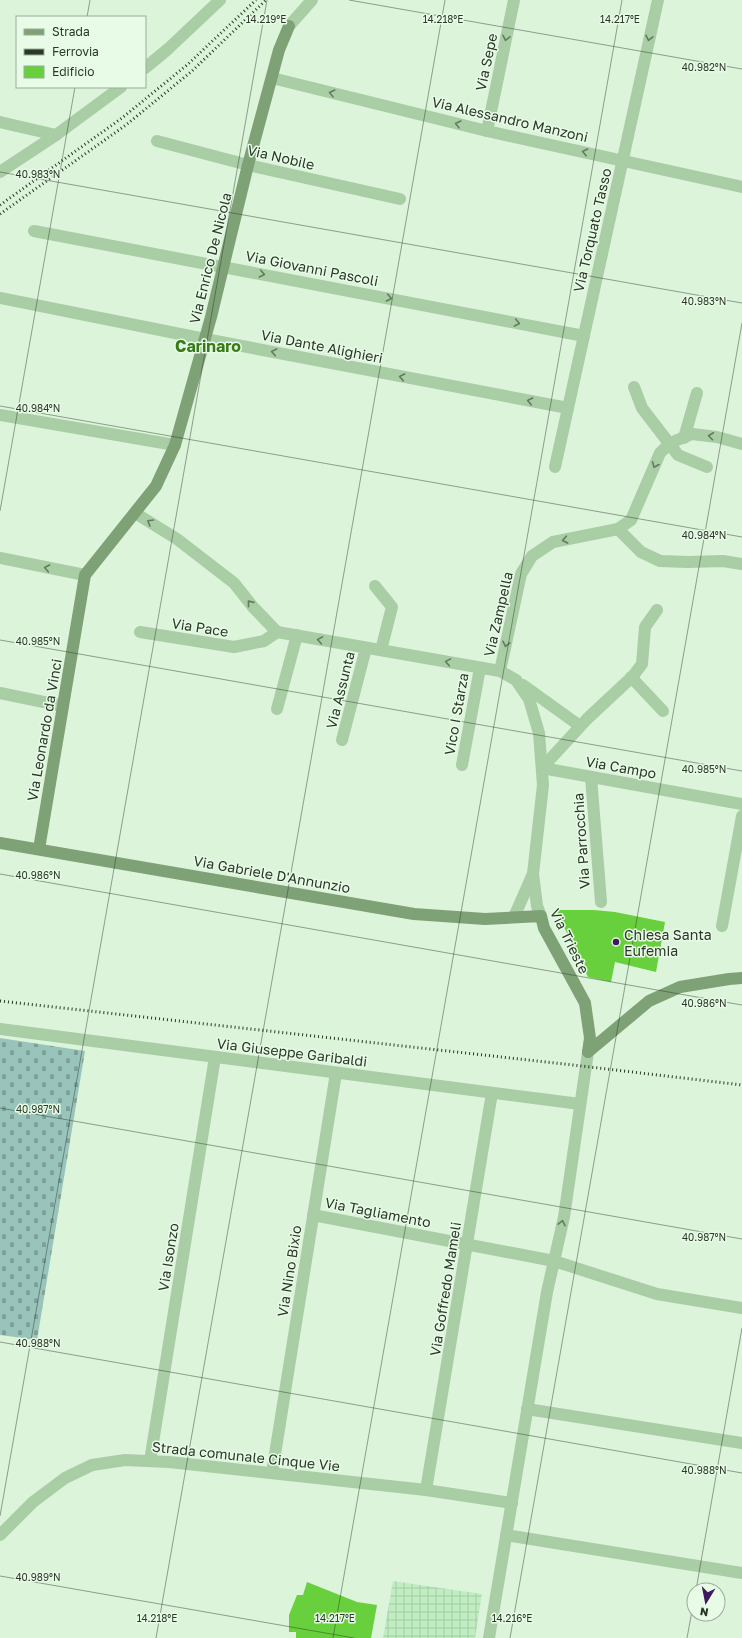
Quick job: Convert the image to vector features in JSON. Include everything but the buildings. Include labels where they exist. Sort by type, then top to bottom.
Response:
[{"type":"street","points":[[146,67],[168,49],[220,0]]},
{"type":"street","name":"Via Enrico De Nicola","points":[[135,513],[156,486],[175,445],[205,339],[248,165],[279,50],[289,26],[312,0]]},
{"type":"street","name":"Via Sepe","points":[[487,131],[514,0]]},
{"type":"street","name":"Via Torquato Tasso","points":[[555,467],[658,0]]},
{"type":"street","name":"Via Alessandro Manzoni","points":[[272,78],[487,131],[742,187]]},
{"type":"street","points":[[0,172],[56,135],[120,88]]},
{"type":"street","points":[[0,122],[56,135]]},
{"type":"street","name":"Via Nobile","points":[[156,141],[248,165],[400,200]]},
{"type":"street","name":"Via Giovanni Pascoli","points":[[34,231],[584,336]]},
{"type":"street","name":"Via Dante Alighieri","points":[[0,298],[205,339],[568,408]]},
{"type":"street","points":[[634,387],[642,408],[678,440],[678,455],[707,467]]},
{"type":"street","name":"Via Zampella","points":[[500,671],[521,574],[532,556],[553,542],[618,529],[631,520],[660,453],[678,440],[697,394]]},
{"type":"street","points":[[0,415],[175,445]]},
{"type":"street","points":[[678,440],[692,434],[716,436],[742,444]]},
{"type":"street","points":[[135,513],[178,539],[234,583],[253,607],[277,632],[500,671],[516,680],[580,726]]},
{"type":"street","name":"Via Leonardo da Vinci","points":[[39,849],[85,575],[135,513]]},
{"type":"street","points":[[618,529],[641,552],[660,561],[723,561],[742,564]]},
{"type":"street","points":[[0,558],[85,575]]},
{"type":"street","points":[[375,586],[392,607],[381,650]]},
{"type":"street","points":[[542,768],[580,726],[631,677],[642,664],[645,627],[657,610]]},
{"type":"street","name":"Via Pace","points":[[140,632],[234,647],[264,641],[277,632]]},
{"type":"street","points":[[277,709],[297,636]]},
{"type":"street","name":"Via Assunta","points":[[342,740],[366,648]]},
{"type":"street","name":"Vico I Starza","points":[[462,765],[480,668]]},
{"type":"street","points":[[631,677],[663,712]]},
{"type":"street","name":"Via Trieste","points":[[516,680],[530,699],[539,733],[543,785],[533,874],[537,906],[544,928],[585,1003],[590,1038],[588,1052]]},
{"type":"street","points":[[0,693],[63,706]]},
{"type":"street","name":"Via Campo","points":[[542,768],[742,804]]},
{"type":"street","name":"Via Parrocchia","points":[[591,777],[601,902]]},
{"type":"street","points":[[722,926],[742,816]]},
{"type":"street","name":"Via Gabriele D'Annunzio","points":[[0,842],[414,914],[485,919],[540,916]]},
{"type":"street","points":[[514,917],[533,874]]},
{"type":"street","points":[[489,1638],[547,1292],[564,1217],[588,1052],[649,1001],[680,987],[742,978]]},
{"type":"street","name":"Via Giuseppe Garibaldi","points":[[0,1029],[580,1104]]},
{"type":"street","name":"Via Isonzo","points":[[150,1461],[215,1057]]},
{"type":"street","name":"Via Nino Bixio","points":[[272,1473],[336,1073]]},
{"type":"street","name":"Via Goffredo Mameli","points":[[426,1490],[492,1093]]},
{"type":"street","name":"Via Tagliamento","points":[[313,1215],[554,1261],[657,1294],[742,1308]]},
{"type":"street","points":[[527,1410],[742,1443]]},
{"type":"street","name":"Strada comunale Cinque Vie","points":[[0,1535],[33,1502],[65,1478],[92,1465],[125,1460],[150,1461],[272,1473],[426,1490],[512,1503]]},
{"type":"street","points":[[506,1535],[742,1573]]},
{"type":"green space","points":[[0,1038],[85,1051],[37,1340],[0,1335]]},
{"type":"shaded area","points":[[393,1581],[482,1594],[475,1638],[383,1638]]},
{"type":"railway","points":[[0,205],[122,118],[187,65],[256,0]]},
{"type":"railway","points":[[0,214],[126,125],[192,71],[266,0]]},
{"type":"railway","points":[[0,1001],[742,1085]]},
{"type":"place","name":"Chiesa Santa Eufemia","points":[[616,942]]},
{"type":"district","name":"Carinaro","points":[[208,346]]}]
